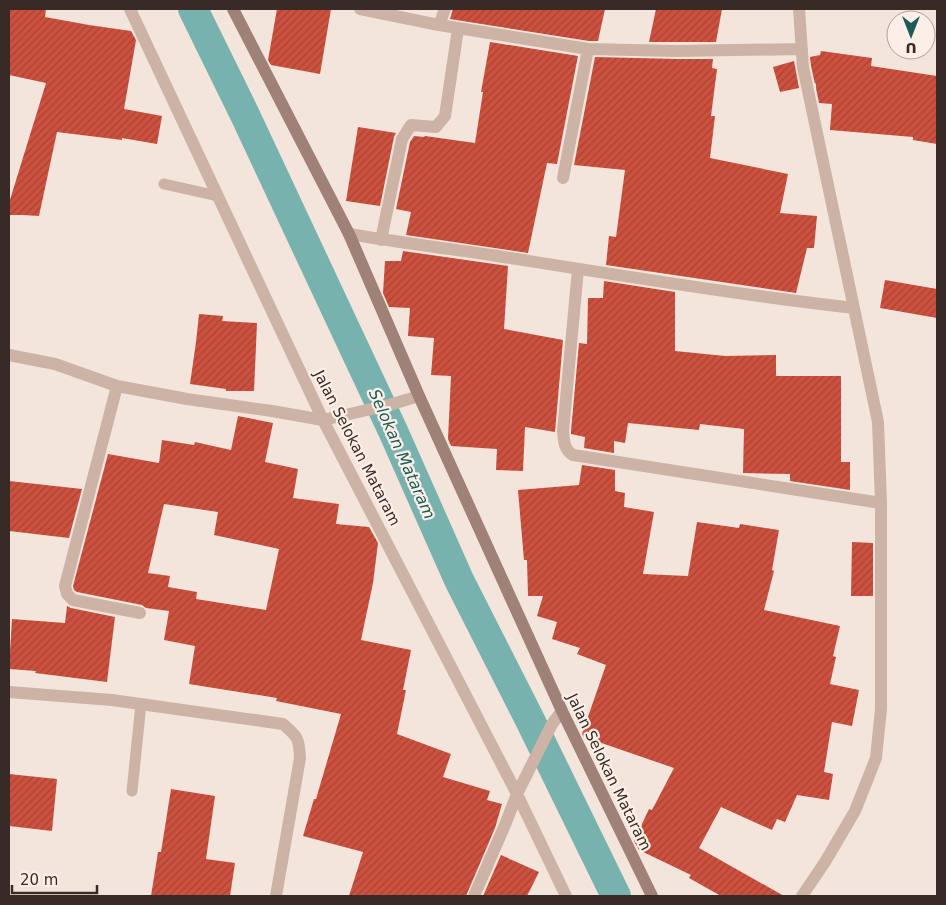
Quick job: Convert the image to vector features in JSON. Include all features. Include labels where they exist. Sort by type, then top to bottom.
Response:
[{"type":"street","name":"Jalan Selokan Mataram","points":[[130,9],[323,420],[519,791],[566,896]]},
{"type":"street","name":"Jalan Selokan Mataram","points":[[233,9],[349,234],[419,396],[562,711],[652,896]]},
{"type":"street","points":[[360,9],[458,29],[588,49],[677,51],[802,49]]},
{"type":"street","points":[[439,25],[445,9]]},
{"type":"street","points":[[799,9],[802,67],[878,422],[881,503],[881,709],[876,758],[856,811],[802,896]]},
{"type":"street","points":[[382,240],[402,139],[412,125],[436,127],[445,116],[458,29]]},
{"type":"street","points":[[563,178],[588,49]]},
{"type":"street","points":[[349,234],[774,299],[854,308]]},
{"type":"street","points":[[578,269],[563,431],[565,445],[570,454],[881,503]]},
{"type":"street","points":[[9,355],[55,364],[117,386],[323,420],[419,396]]},
{"type":"street","points":[[117,386],[66,586],[67,594],[73,600],[140,613]]},
{"type":"street","points":[[9,692],[112,700],[283,724],[294,733],[299,742],[300,758],[276,896]]},
{"type":"street","points":[[474,896],[519,791],[552,724],[562,711]]},
{"type":"lane","points":[[164,184],[218,196]]},
{"type":"lane","points":[[132,791],[141,704]]},
{"type":"building","points":[[9,9],[46,9],[45,17],[131,31],[136,40],[124,109],[162,116],[157,144],[122,138],[122,140],[57,132],[39,216],[9,215],[9,203],[46,83],[9,75]]},
{"type":"building","points":[[277,9],[331,9],[320,74],[271,65],[268,60]]},
{"type":"building","points":[[453,9],[605,9],[598,41],[589,41],[450,19]]},
{"type":"building","points":[[656,9],[722,9],[716,42],[649,42]]},
{"type":"building","points":[[490,42],[578,56],[557,164],[547,163],[528,253],[406,235],[411,212],[396,209],[410,142],[414,136],[475,143],[483,92],[481,92]]},
{"type":"building","points":[[821,51],[872,58],[871,66],[937,76],[937,144],[913,140],[913,137],[830,130],[832,104],[819,103],[811,66],[810,57],[820,55]]},
{"type":"building","points":[[595,57],[713,59],[712,68],[717,69],[711,116],[715,116],[710,158],[788,174],[780,213],[817,216],[814,248],[807,248],[796,293],[606,265],[609,236],[616,237],[625,170],[574,165]]},
{"type":"building","points":[[794,61],[799,88],[780,92],[773,67]]},
{"type":"building","points":[[358,127],[396,133],[380,206],[346,201]]},
{"type":"building","points":[[403,251],[508,266],[504,329],[563,340],[555,432],[525,427],[523,471],[496,470],[497,449],[451,446],[448,439],[451,376],[431,375],[434,338],[408,336],[410,308],[389,307],[383,293],[385,261],[401,261]]},
{"type":"building","points":[[885,280],[937,289],[937,318],[880,308]]},
{"type":"building","points":[[604,281],[675,292],[675,351],[725,356],[776,355],[776,376],[841,376],[841,462],[850,462],[850,490],[790,481],[790,474],[743,473],[744,429],[700,424],[699,430],[628,423],[625,443],[614,441],[614,453],[584,448],[585,437],[571,434],[579,343],[587,344],[588,298],[603,298]]},
{"type":"building","points":[[199,314],[223,316],[222,321],[257,323],[254,391],[226,391],[226,389],[190,384]]},
{"type":"building","points":[[238,416],[273,423],[265,462],[298,469],[293,498],[339,504],[336,524],[369,527],[378,543],[373,583],[361,640],[411,650],[403,690],[406,690],[397,734],[451,754],[443,777],[490,791],[487,800],[502,804],[495,828],[466,896],[349,896],[363,852],[303,836],[341,714],[276,701],[277,698],[189,684],[195,646],[164,640],[169,611],[146,608],[142,605],[74,590],[73,586],[108,454],[159,463],[162,440],[194,445],[195,442],[231,450]],"holes":[[[164,504],[218,512],[214,535],[279,549],[266,610],[196,599],[197,592],[168,587],[170,576],[148,573]]]},
{"type":"building","points":[[582,465],[615,470],[615,491],[625,493],[624,507],[654,512],[643,574],[688,576],[697,522],[739,528],[740,524],[779,530],[772,570],[774,571],[764,610],[840,626],[833,656],[836,657],[830,684],[859,690],[852,726],[832,722],[824,772],[833,774],[829,800],[797,795],[785,822],[777,819],[772,830],[721,807],[699,848],[784,896],[721,896],[689,878],[691,875],[639,850],[634,841],[649,809],[652,810],[674,768],[584,737],[582,734],[606,665],[577,654],[580,648],[552,639],[557,622],[537,616],[543,596],[528,596],[527,560],[524,560],[518,490],[579,485]]},
{"type":"building","points":[[9,481],[82,489],[69,538],[9,531]]},
{"type":"building","points":[[852,542],[873,543],[873,596],[851,596]]},
{"type":"building","points":[[67,606],[115,617],[107,682],[35,673],[36,671],[9,669],[12,619],[65,623]]},
{"type":"building","points":[[9,774],[57,779],[52,831],[9,826]]},
{"type":"building","points":[[171,789],[215,796],[206,859],[235,863],[230,896],[151,896],[158,852],[161,852]]},
{"type":"building","points":[[501,855],[539,872],[527,896],[483,896]]},
{"type":"waterway","name":"Selokan Mataram","points":[[193,9],[245,115],[393,431],[459,580],[616,896]]}]
